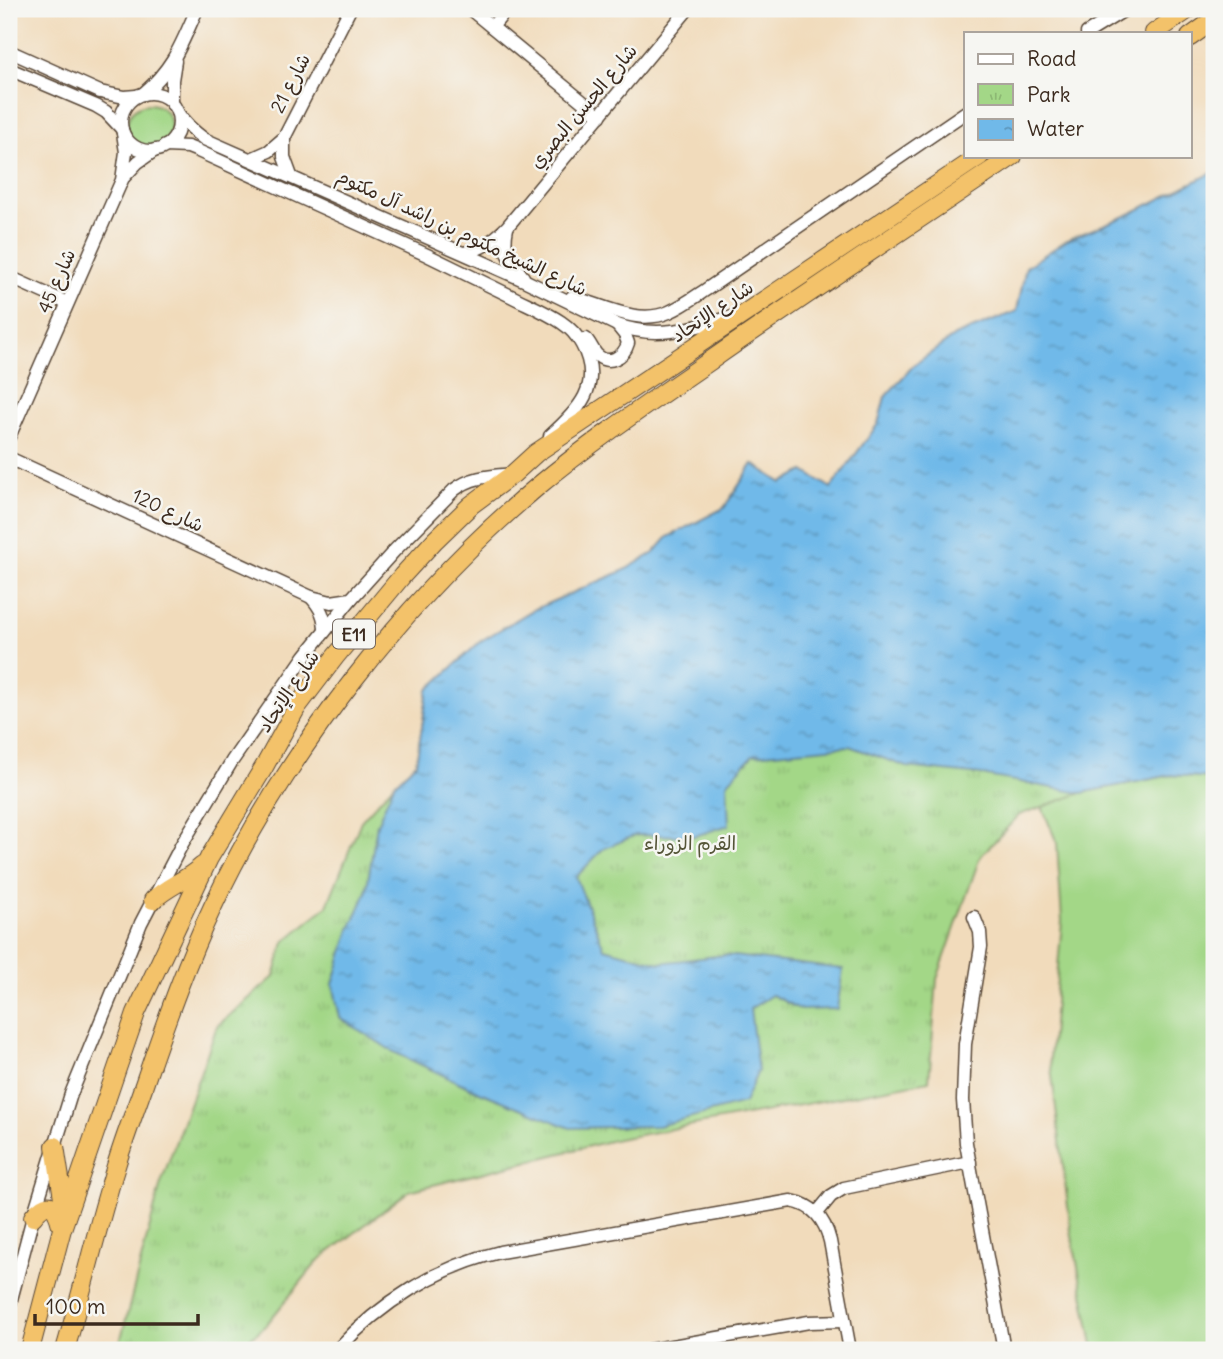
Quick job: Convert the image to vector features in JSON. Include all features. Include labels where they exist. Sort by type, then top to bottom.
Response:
[{"type":"highway","points":[[1155,32],[1189,9]]},
{"type":"highway","points":[[1192,36],[1214,20]]},
{"type":"highway","name":"شارع الإتحاد","points":[[30,1350],[64,1223],[136,1013],[209,858],[298,707],[335,657],[435,540],[471,505],[536,453],[977,158]]},
{"type":"highway","name":"شارع الإتحاد","points":[[65,1350],[116,1166],[194,948],[231,870],[264,812],[323,721],[358,676],[428,592],[538,486],[629,417],[1010,158]]},
{"type":"highway","points":[[153,900],[188,878],[209,858]]},
{"type":"highway","points":[[55,1146],[64,1223]]},
{"type":"highway","points":[[33,1217],[41,1207],[52,1206],[64,1223]]},
{"type":"street","points":[[123,131],[121,121],[125,107],[161,77],[175,57],[197,9]]},
{"type":"street","name":"شارع 21","points":[[251,159],[269,151],[284,138],[350,9]]},
{"type":"street","points":[[470,9],[600,116]]},
{"type":"street","points":[[492,27],[507,9]]},
{"type":"street","name":"شارع الحسن البصري","points":[[464,253],[490,243],[507,227],[688,9]]},
{"type":"street","points":[[1089,32],[1126,9]]},
{"type":"street","points":[[9,51],[100,92],[124,97],[159,95],[174,108]]},
{"type":"street","points":[[9,69],[96,106],[115,119],[133,145],[147,150],[160,148],[176,134],[178,127],[172,80],[175,57]]},
{"type":"street","name":"شارع الشيخ مكتوم بن راشد آل مكتوم","points":[[174,108],[184,123],[204,139],[464,253],[617,325],[645,333],[659,333],[688,329],[746,314]]},
{"type":"street","points":[[558,296],[582,300],[631,316],[655,317],[667,313],[707,289],[964,114]]},
{"type":"street","name":"شارع 45","points":[[9,437],[122,180],[126,152],[123,131]]},
{"type":"street","name":"شارع 21","points":[[284,138],[284,157],[291,176]]},
{"type":"street","name":"شارع الشيخ مكتوم بن راشد آل مكتوم","points":[[160,148],[188,147],[198,151],[451,267],[546,313],[584,337],[597,355],[604,359],[612,360],[623,354],[628,343],[617,325]]},
{"type":"street","name":"شارع 45","points":[[122,180],[138,162],[160,148]]},
{"type":"street","points":[[507,227],[506,250],[510,261],[526,281]]},
{"type":"street","points":[[9,276],[67,303]]},
{"type":"street","points":[[536,453],[575,412],[587,392],[589,361],[574,332]]},
{"type":"street","name":"شارع 120","points":[[9,458],[311,597],[331,602],[351,599]]},
{"type":"street","points":[[9,1307],[11,1284],[26,1246],[71,1094],[132,943],[182,844],[232,761],[305,656],[394,550],[464,483],[480,477],[513,474]]},
{"type":"street","points":[[311,597],[322,612],[325,631]]},
{"type":"street","points":[[974,917],[981,947],[967,1028],[962,1078],[964,1121],[1004,1350]]},
{"type":"street","points":[[817,1213],[831,1196],[844,1188],[970,1162]]},
{"type":"street","points":[[337,1350],[360,1327],[415,1286],[454,1265],[476,1257],[784,1201],[804,1204],[817,1213],[828,1234],[850,1350]]},
{"type":"street","points":[[9,1258],[26,1246]]},
{"type":"street","points":[[649,1350],[720,1344],[809,1322],[844,1321]]},
{"type":"green space","points":[[149,104],[164,111],[171,126],[164,141],[149,148],[134,141],[127,126],[134,111]]},
{"type":"green space","name":"القرم الزوراء","points":[[1214,172],[1214,778],[1171,775],[1081,793],[1019,815],[980,857],[937,979],[929,1081],[618,1139],[409,1191],[318,1261],[266,1325],[237,1350],[118,1350],[161,1183],[217,1026],[274,977],[284,942],[327,906],[361,821],[416,763],[428,690],[481,641],[533,610],[623,571],[654,553],[668,537],[724,508],[753,464],[782,483],[804,471],[831,488],[878,424],[885,397],[914,365],[955,336],[1017,311],[1026,267],[1069,239],[1126,216]]},
{"type":"green space","points":[[1171,775],[1214,778],[1214,1350],[1094,1350],[1071,1231],[1050,1059],[1062,921],[1057,843],[1042,807],[1081,793]]},
{"type":"water","name":"القرم الزوراء","points":[[1214,172],[1214,778],[1171,775],[1081,793],[981,775],[907,767],[849,746],[753,755],[727,783],[729,825],[695,836],[636,835],[603,849],[576,877],[604,948],[660,963],[725,955],[843,969],[837,1009],[801,1010],[772,995],[750,1009],[758,1071],[744,1103],[658,1126],[570,1128],[477,1091],[394,1052],[340,1018],[333,984],[350,929],[366,893],[377,824],[394,784],[416,763],[428,690],[481,641],[533,610],[623,571],[654,553],[668,537],[724,508],[753,464],[782,483],[804,471],[831,488],[878,424],[885,397],[914,365],[955,336],[1017,311],[1026,267],[1069,239],[1126,216]]}]
